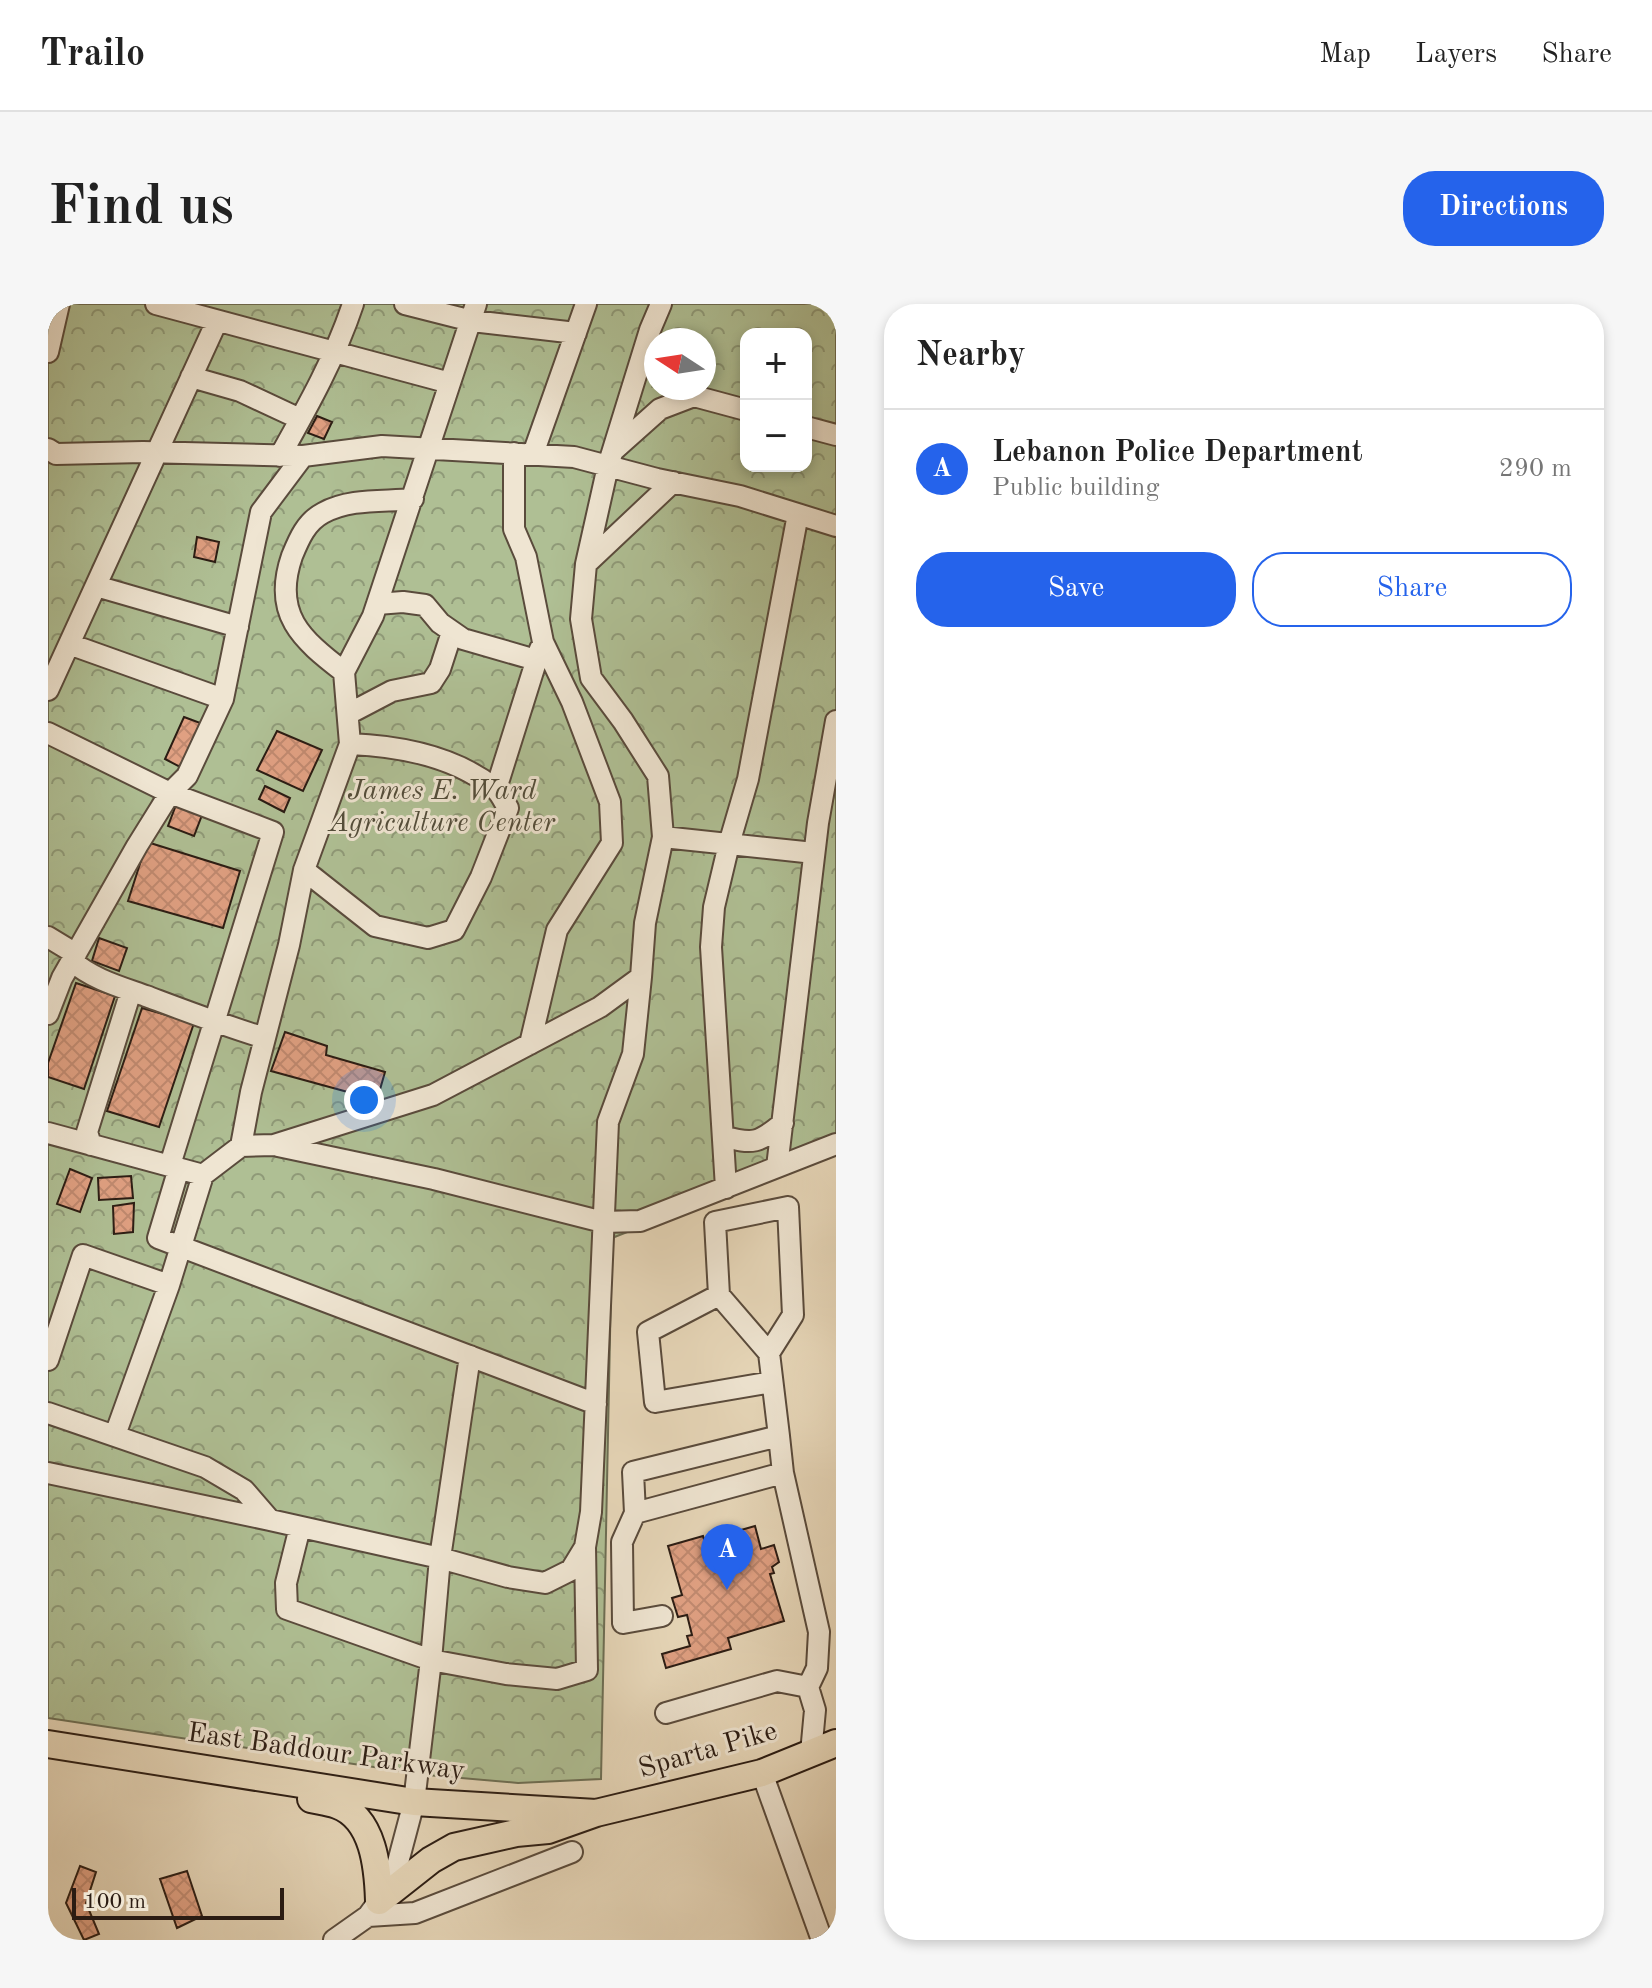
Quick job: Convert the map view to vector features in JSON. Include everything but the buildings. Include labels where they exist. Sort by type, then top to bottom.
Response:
[{"type":"main road","name":"Sparta Pike","points":[[596,1813],[762,1773],[836,1743]]},
{"type":"main road","name":"East Baddour Parkway","points":[[48,1744],[414,1802],[596,1813]]},
{"type":"main road","points":[[280,1783],[310,1799],[340,1806],[365,1831],[377,1865],[373,1908]]},
{"type":"main road","points":[[373,1908],[431,1860],[454,1847],[516,1833],[548,1830],[596,1813]]},
{"type":"street","points":[[48,352],[59,304]]},
{"type":"street","points":[[156,304],[450,383]]},
{"type":"street","points":[[280,456],[335,353],[353,304]]},
{"type":"street","points":[[405,304],[474,312],[576,333]]},
{"type":"street","points":[[530,1044],[557,930],[612,843],[610,802],[572,702],[540,651],[526,557],[514,529],[523,454],[586,304]]},
{"type":"street","points":[[300,1527],[286,1583],[287,1609],[431,1660],[506,1674],[557,1679],[587,1670],[585,1547],[591,1512],[608,1122],[633,1054],[645,923],[663,837],[658,776],[591,678],[581,619],[586,564],[610,459],[661,304]]},
{"type":"street","points":[[241,1146],[304,870],[350,744],[350,713],[344,672],[377,604],[474,312]]},
{"type":"street","points":[[48,690],[217,321]]},
{"type":"street","points":[[191,377],[240,391],[300,419]]},
{"type":"street","points":[[610,459],[660,409],[694,396],[740,408]]},
{"type":"street","points":[[812,429],[836,435]]},
{"type":"street","points":[[51,458],[157,452],[303,456],[382,446],[610,459],[673,482],[740,496],[836,526]]},
{"type":"street","points":[[48,1014],[62,978],[170,793],[187,776],[223,699],[261,512],[303,456]]},
{"type":"street","points":[[586,564],[673,482]]},
{"type":"street","points":[[344,672],[317,652],[296,629],[286,607],[285,577],[301,534],[322,513],[347,504],[413,499]]},
{"type":"street","points":[[726,1188],[711,947],[714,907],[748,779],[798,514]]},
{"type":"street","points":[[96,586],[238,627]]},
{"type":"street","points":[[377,604],[403,602],[425,605],[440,623],[463,639],[540,651]]},
{"type":"street","points":[[350,713],[392,691],[431,683],[440,669],[452,632]]},
{"type":"street","points":[[69,644],[223,699]]},
{"type":"street","points":[[496,789],[540,651]]},
{"type":"street","points":[[777,1167],[814,853],[836,721]]},
{"type":"street","points":[[48,733],[170,793],[273,832],[214,1023],[174,1167],[158,1238],[596,1404]]},
{"type":"street","points":[[304,870],[375,926],[428,938],[454,930],[481,877],[508,808],[496,789],[450,763],[389,746],[350,744]]},
{"type":"street","points":[[663,837],[814,853]]},
{"type":"street","points":[[48,937],[74,958],[80,968],[214,1023],[265,1038]]},
{"type":"street","points":[[274,1145],[433,1095],[600,1007],[641,977]]},
{"type":"street","points":[[91,1145],[87,1132],[131,991]]},
{"type":"street","points":[[723,1136],[745,1142],[763,1140],[783,1123]]},
{"type":"street","points":[[48,1134],[203,1175]]},
{"type":"street","points":[[115,1435],[182,1247],[203,1175],[241,1146],[274,1145],[434,1179],[603,1222],[640,1221],[836,1144]]},
{"type":"street","points":[[769,1353],[793,1315],[788,1207],[715,1222],[719,1295],[769,1353],[783,1473],[819,1632],[817,1668],[808,1687],[815,1710],[811,1753]]},
{"type":"street","points":[[48,1360],[83,1255],[169,1285]]},
{"type":"street","points":[[719,1295],[648,1332],[655,1402],[772,1382]]},
{"type":"street","points":[[334,1940],[373,1908],[397,1866],[414,1802],[440,1558],[470,1356]]},
{"type":"street","points":[[48,1413],[205,1467],[244,1490],[270,1520]]},
{"type":"street","points":[[662,1616],[623,1623],[622,1542],[635,1513],[633,1472],[779,1436]]},
{"type":"street","points":[[48,1473],[545,1583],[571,1570],[585,1547]]},
{"type":"street","points":[[635,1513],[783,1473]]},
{"type":"street","points":[[666,1713],[777,1681],[808,1687]]},
{"type":"street","points":[[762,1773],[822,1940]]},
{"type":"street","points":[[373,1908],[415,1913],[572,1852]]},
{"type":"green space","name":"James E. Ward Agriculture Center","points":[[48,304],[836,304],[836,1150],[612,1238],[601,1779],[518,1783],[427,1775],[48,1718]]},
{"type":"place","name":"Lebanon Police Department","points":[[727,1590]]}]
